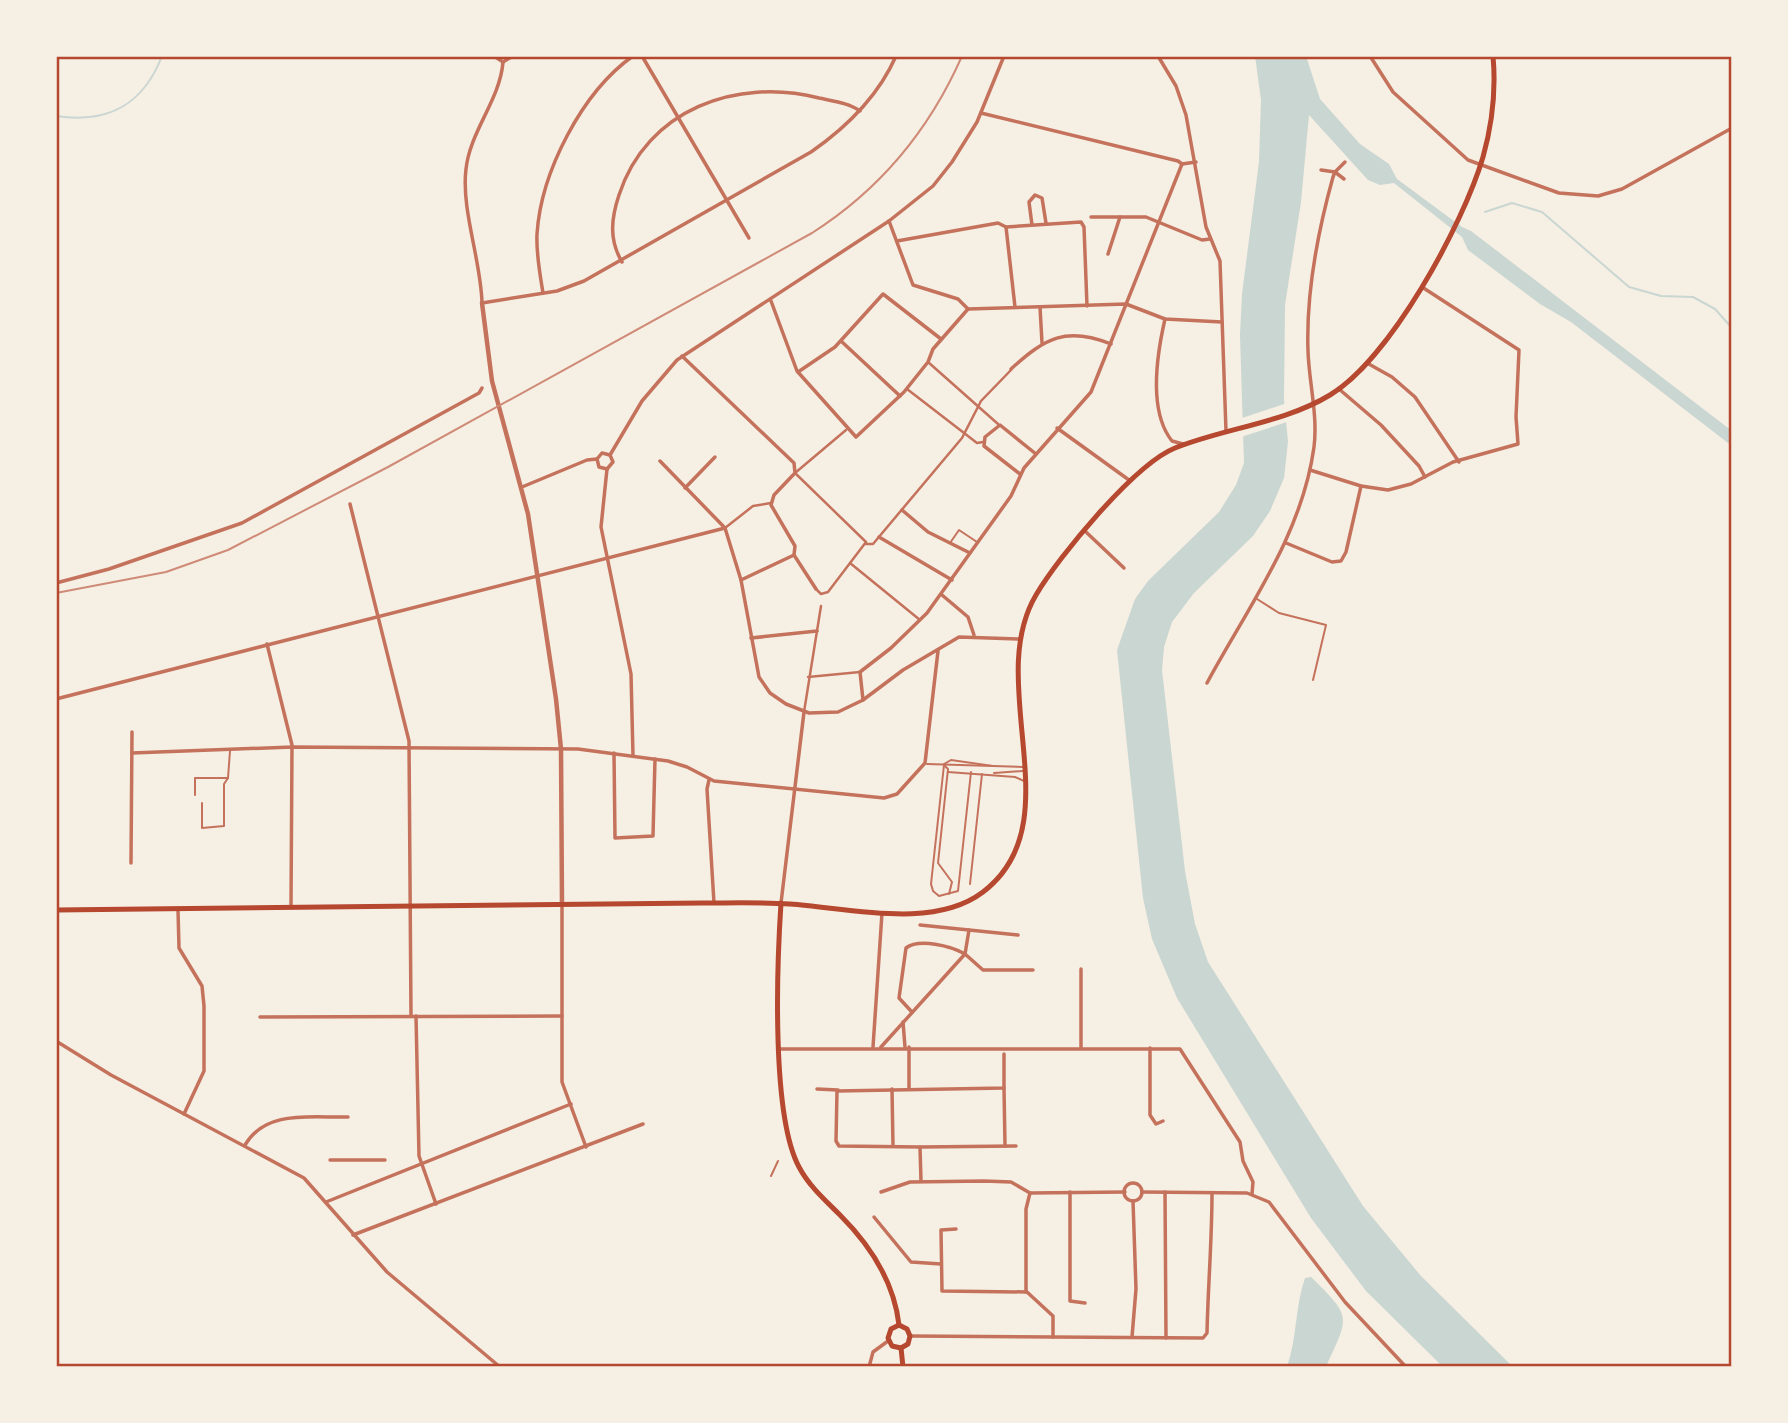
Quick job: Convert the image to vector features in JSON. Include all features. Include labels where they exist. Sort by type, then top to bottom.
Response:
[{"type":"main road","points":[[56,910],[781,903],[918,914],[942,911],[968,901],[989,887],[1009,863],[1020,838],[1025,782],[1017,680],[1018,639],[1026,614],[1040,587],[1129,480],[1160,455],[1313,404],[1339,389],[1367,363],[1421,286],[1461,212],[1480,166],[1492,112],[1493,56]]},
{"type":"main road","points":[[781,903],[779,1049],[790,1143],[801,1171],[874,1255],[892,1293],[899,1325]]},
{"type":"main road","points":[[899,1325],[907,1329],[910,1336],[908,1344],[901,1348],[893,1346],[888,1340],[890,1330],[899,1325]]},
{"type":"main road","points":[[901,1348],[903,1367]]},
{"type":"street","points":[[494,56],[503,62]]},
{"type":"street","points":[[513,56],[503,62],[499,83],[472,147],[466,170],[492,381],[522,486],[538,575],[561,749],[562,1082],[586,1147]]},
{"type":"street","points":[[543,293],[537,234],[550,175],[574,124],[609,77],[633,56]]},
{"type":"street","points":[[642,56],[749,238]]},
{"type":"street","points":[[482,303],[573,286],[622,262],[728,201],[821,145],[860,111],[896,56]]},
{"type":"street","points":[[1158,56],[1182,101],[1210,239],[1221,264],[1226,432]]},
{"type":"street","points":[[1370,56],[1386,84],[1452,148],[1480,166],[1559,194],[1598,196],[1632,185],[1732,128]]},
{"type":"street","points":[[633,756],[631,674],[601,527],[607,468],[612,463],[610,455],[663,372],[682,356],[771,301],[889,221],[918,200],[941,177],[981,113],[1004,58]]},
{"type":"street","points":[[622,262],[612,235],[622,186],[646,147],[679,118],[720,97],[761,90],[792,91],[860,111]]},
{"type":"street","points":[[981,113],[1182,164],[1196,162]]},
{"type":"street","points":[[1207,683],[1286,543],[1310,470],[1315,433],[1308,353],[1311,302],[1327,199],[1335,172],[1345,162]]},
{"type":"street","points":[[808,677],[860,672],[920,620],[942,595],[1014,491],[1020,474],[1057,428],[1091,392],[1182,164]]},
{"type":"street","points":[[1321,170],[1335,172],[1344,179]]},
{"type":"street","points":[[1032,225],[1029,202],[1035,195],[1042,198],[1046,223]]},
{"type":"street","points":[[1091,217],[1146,217],[1202,240],[1210,239]]},
{"type":"street","points":[[1108,254],[1120,217]]},
{"type":"street","points":[[889,221],[913,285],[958,299],[968,309]]},
{"type":"street","points":[[897,241],[998,223],[1006,227],[1082,222],[1087,306]]},
{"type":"street","points":[[1006,227],[1015,307]]},
{"type":"street","points":[[1310,470],[1361,486],[1388,490],[1425,477],[1439,468],[1518,444],[1516,417],[1520,350],[1421,286]]},
{"type":"street","points":[[798,372],[841,341],[881,295],[896,302],[942,339]]},
{"type":"street","points":[[771,301],[798,372],[846,430],[856,437],[907,389],[928,362],[933,349],[968,309],[1126,304],[1165,319],[1222,322]]},
{"type":"street","points":[[1041,307],[1042,343]]},
{"type":"street","points":[[1165,319],[1159,349],[1160,416],[1168,437],[1175,443],[1188,444]]},
{"type":"street","points":[[682,356],[754,421],[794,463],[795,473],[866,544],[873,544],[962,438],[978,404],[1011,369],[1042,343],[1062,336],[1081,335],[1111,344]]},
{"type":"street","points":[[841,341],[900,396]]},
{"type":"street","points":[[928,362],[978,404],[998,425],[1036,454]]},
{"type":"street","points":[[1367,363],[1392,377],[1415,397],[1459,462]]},
{"type":"street","points":[[56,583],[109,569],[242,523],[479,393],[482,388]]},
{"type":"street","points":[[907,389],[977,443],[983,442],[998,425]]},
{"type":"street","points":[[1339,389],[1381,425],[1419,466],[1425,477]]},
{"type":"street","points":[[1057,428],[1129,480]]},
{"type":"street","points":[[771,503],[774,495],[795,473],[846,430]]},
{"type":"street","points":[[983,442],[1020,474]]},
{"type":"street","points":[[522,486],[587,460],[597,459],[602,453],[610,455]]},
{"type":"street","points":[[685,488],[715,457]]},
{"type":"street","points":[[597,459],[599,467],[607,468]]},
{"type":"street","points":[[660,461],[725,528],[741,580],[762,683],[780,701],[804,712],[829,714],[863,700],[867,694],[903,670],[955,639],[974,635],[1018,639]]},
{"type":"street","points":[[1286,543],[1332,562],[1341,561],[1346,552],[1361,486]]},
{"type":"street","points":[[349,503],[409,747],[409,906],[421,1164],[436,1204]]},
{"type":"street","points":[[56,699],[725,528],[753,506],[771,503]]},
{"type":"street","points":[[771,503],[795,545],[794,555],[821,594],[828,592],[866,544]]},
{"type":"street","points":[[902,510],[925,529],[970,553]]},
{"type":"street","points":[[1086,532],[1124,569]]},
{"type":"street","points":[[879,537],[952,580]]},
{"type":"street","points":[[741,580],[794,555]]},
{"type":"street","points":[[850,563],[920,620]]},
{"type":"street","points":[[942,595],[968,617],[974,635]]},
{"type":"street","points":[[781,903],[808,677],[821,606]]},
{"type":"street","points":[[751,638],[817,631]]},
{"type":"street","points":[[267,644],[292,747],[291,907]]},
{"type":"street","points":[[132,752],[292,747],[561,749],[614,753],[684,765],[709,780],[888,798],[899,792],[924,763],[938,651]]},
{"type":"street","points":[[860,672],[863,700]]},
{"type":"street","points":[[131,863],[132,732]]},
{"type":"street","points":[[614,753],[614,838],[653,836],[655,759]]},
{"type":"street","points":[[709,780],[707,789],[714,903]]},
{"type":"street","points":[[178,910],[180,951],[201,984],[204,1006],[204,1071],[184,1114]]},
{"type":"street","points":[[873,1047],[883,912]]},
{"type":"street","points":[[920,925],[1018,935]]},
{"type":"street","points":[[881,1047],[965,954],[969,930]]},
{"type":"street","points":[[911,1012],[900,998],[907,947],[914,944],[947,947],[965,954],[982,969],[1033,970]]},
{"type":"street","points":[[1081,969],[1081,1047]]},
{"type":"street","points":[[260,1017],[562,1016]]},
{"type":"street","points":[[902,1021],[907,1047],[909,1089]]},
{"type":"street","points":[[56,1041],[111,1075],[307,1180],[352,1235],[387,1272],[500,1367]]},
{"type":"street","points":[[1150,1048],[1150,1115],[1156,1124],[1163,1121]]},
{"type":"street","points":[[779,1049],[1179,1049],[1240,1142],[1243,1161],[1253,1182],[1252,1194]]},
{"type":"street","points":[[1004,1054],[1005,1146]]},
{"type":"street","points":[[817,1089],[1004,1088]]},
{"type":"street","points":[[892,1089],[892,1147]]},
{"type":"street","points":[[838,1090],[838,1144],[892,1147],[1016,1146]]},
{"type":"street","points":[[326,1202],[571,1104]]},
{"type":"street","points":[[245,1145],[255,1131],[279,1118],[348,1117]]},
{"type":"street","points":[[352,1235],[643,1124]]},
{"type":"street","points":[[920,1147],[920,1181]]},
{"type":"street","points":[[330,1160],[385,1160]]},
{"type":"street","points":[[881,1192],[904,1182],[920,1181],[1009,1182],[1030,1193],[1125,1192],[1133,1201],[1136,1289],[1132,1338]]},
{"type":"street","points":[[1125,1192],[1127,1186],[1133,1184],[1142,1192],[1252,1194],[1274,1207],[1345,1302],[1406,1367]]},
{"type":"street","points":[[1070,1192],[1070,1301],[1085,1303]]},
{"type":"street","points":[[1133,1201],[1140,1198],[1142,1192]]},
{"type":"street","points":[[1165,1192],[1166,1338]]},
{"type":"street","points":[[1026,1292],[1026,1209],[1030,1193]]},
{"type":"street","points":[[910,1336],[1200,1339],[1207,1333],[1212,1193]]},
{"type":"street","points":[[874,1217],[911,1262],[941,1264]]},
{"type":"street","points":[[956,1229],[941,1230],[943,1292],[1026,1292],[1053,1316],[1053,1337]]},
{"type":"street","points":[[869,1367],[873,1352],[888,1340]]},
{"type":"lane","points":[[950,544],[959,530],[978,542]]},
{"type":"lane","points":[[1256,598],[1279,613],[1326,625],[1313,680]]},
{"type":"lane","points":[[202,803],[202,828],[224,827],[224,783],[228,778],[230,750]]},
{"type":"lane","points":[[924,763],[944,765],[951,760],[1024,769]]},
{"type":"lane","points":[[944,765],[947,773],[938,863],[952,882],[948,895]]},
{"type":"lane","points":[[944,765],[931,884],[935,894],[948,895],[958,891],[971,772]]},
{"type":"lane","points":[[992,774],[1024,769]]},
{"type":"lane","points":[[947,773],[950,770],[992,774],[1017,777],[1025,782]]},
{"type":"lane","points":[[970,884],[982,774]]},
{"type":"lane","points":[[195,795],[195,778],[228,778]]},
{"type":"lane","points":[[1004,1048],[1004,1054]]},
{"type":"lane","points":[[771,1176],[778,1161]]},
{"type":"lane","points":[[956,1222],[956,1229]]},
{"type":"shaded area","points":[[1255,56],[1306,56],[1320,99],[1360,144],[1389,164],[1397,179],[1471,231],[1732,431],[1732,446],[1571,322],[1540,304],[1468,250],[1462,237],[1394,183],[1380,185],[1368,180],[1309,115],[1301,202],[1285,305],[1284,400],[1288,442],[1284,478],[1270,511],[1253,536],[1194,593],[1172,622],[1164,647],[1162,670],[1185,871],[1195,924],[1208,962],[1363,1206],[1421,1276],[1513,1367],[1443,1367],[1366,1291],[1311,1218],[1177,998],[1152,939],[1143,898],[1117,650],[1135,599],[1148,581],[1219,512],[1236,485],[1244,463],[1240,335],[1242,294],[1259,162],[1261,100]]},
{"type":"shaded area","points":[[1311,1277],[1340,1310],[1342,1327],[1326,1367],[1287,1367],[1302,1289],[1305,1278]]},
{"type":"pier","points":[[1287,403],[1290,421],[1241,437],[1239,419]]},
{"type":"waterway","points":[[56,116],[92,117],[121,107],[134,99],[145,87],[162,56]]},
{"type":"waterway","points":[[1485,212],[1512,203],[1542,212],[1629,287],[1661,296],[1693,297],[1715,309],[1732,328]]},
{"type":"railway","points":[[56,593],[166,572],[228,550],[388,467],[812,233],[860,197],[900,156],[934,109],[962,56]]}]
